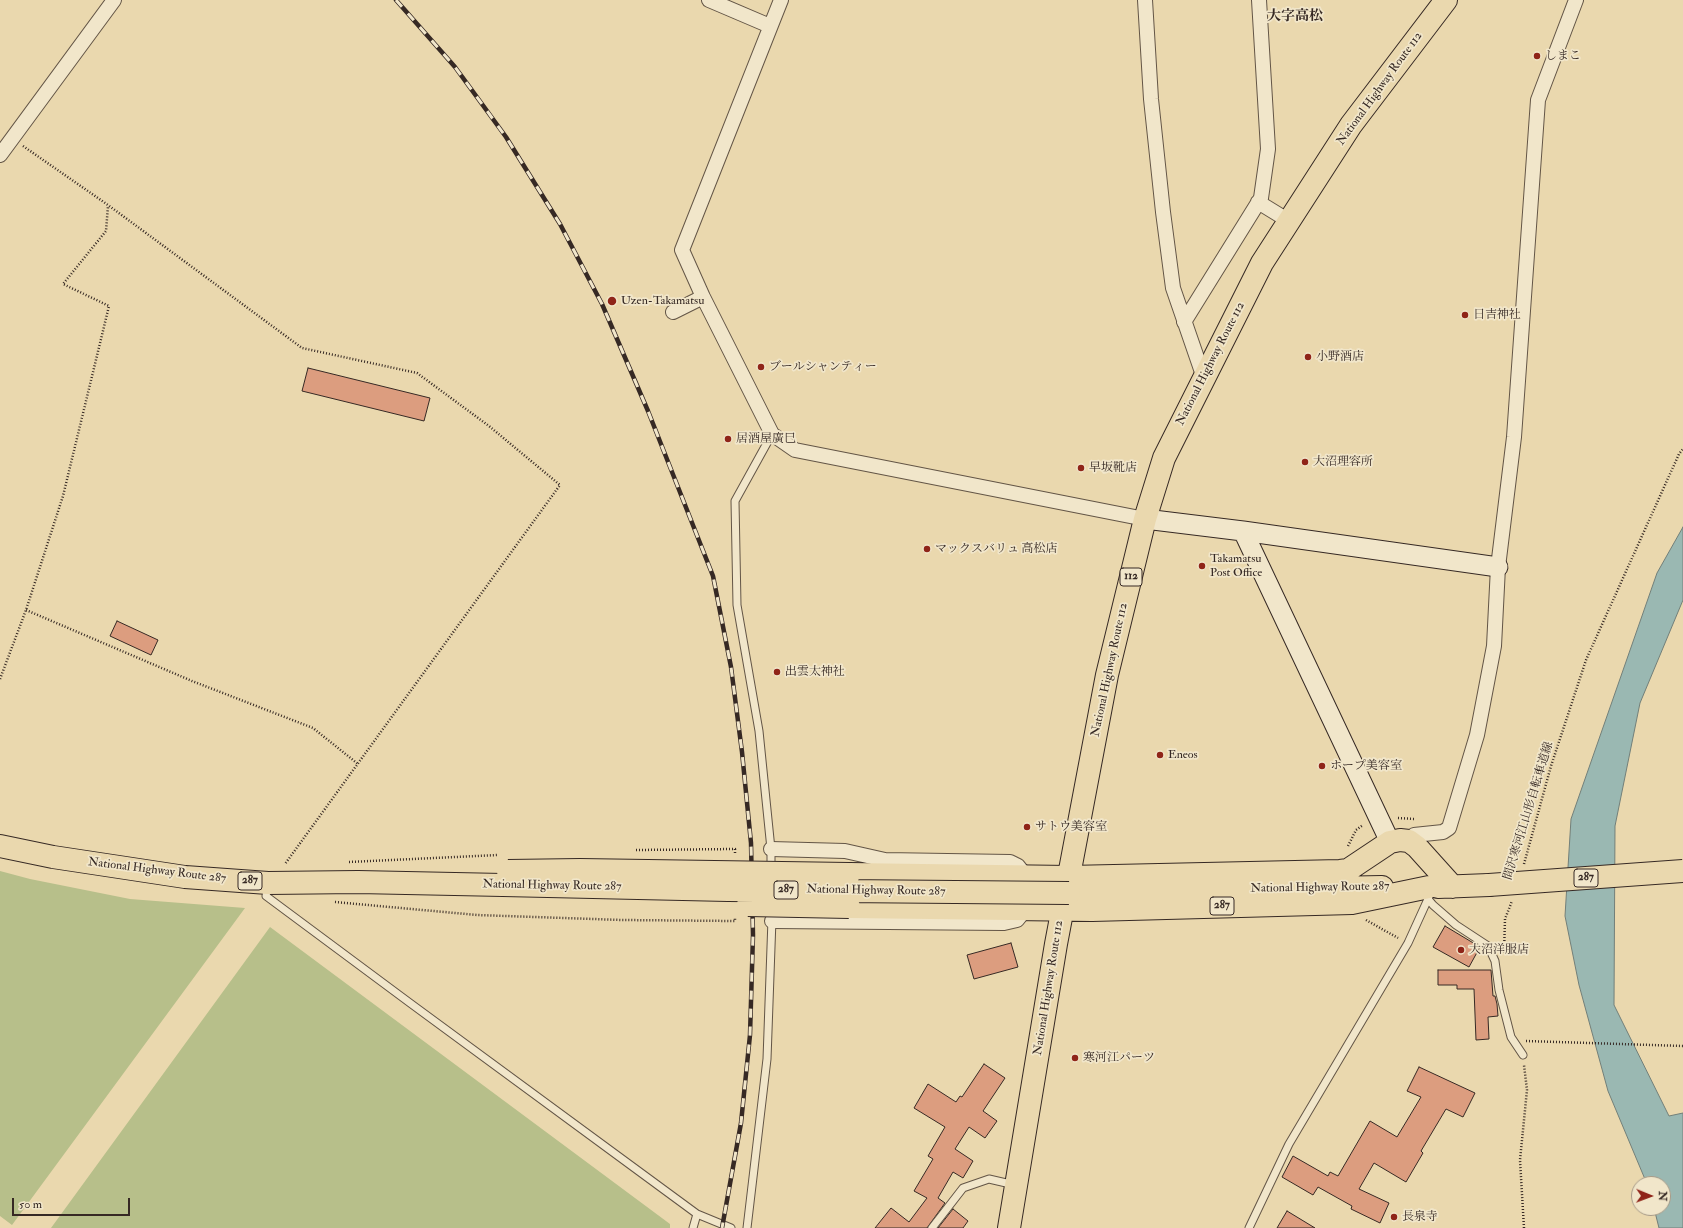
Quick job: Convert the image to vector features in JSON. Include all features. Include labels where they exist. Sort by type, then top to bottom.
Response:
[{"type":"highway","name":"National Highway Route 112","points":[[1009,1228],[1062,910],[1107,676],[1145,519],[1164,458],[1262,263],[1351,125],[1446,0]]},
{"type":"highway","name":"287","points":[[503,884],[580,870],[1069,877],[1340,871],[1348,870],[1400,842]]},
{"type":"highway","points":[[1400,842],[1425,855],[1453,887]]},
{"type":"highway","name":"National Highway Route 287","points":[[0,846],[53,857],[185,877],[268,882],[503,884],[728,890],[1069,893],[1395,886],[1429,893],[1453,887],[1683,871]]},
{"type":"highway","name":"287","points":[[503,884],[580,901],[1062,910],[1352,903],[1429,893]]},
{"type":"street","points":[[0,155],[114,0]]},
{"type":"street","points":[[708,0],[770,26]]},
{"type":"street","points":[[781,0],[682,250],[703,297],[772,434],[795,450],[1145,519],[1243,531],[1498,567]]},
{"type":"street","points":[[1145,0],[1151,99],[1173,288],[1204,378]]},
{"type":"street","points":[[1184,322],[1261,198],[1268,149],[1258,0]]},
{"type":"street","points":[[1243,531],[1400,842],[1414,835],[1443,832],[1449,828],[1478,735],[1494,646],[1498,567],[1514,437],[1538,100],[1576,0]]},
{"type":"street","points":[[1258,202],[1289,221]]},
{"type":"street","points":[[673,312],[703,297]]},
{"type":"street","points":[[771,849],[844,851],[885,860],[1010,862],[1018,866],[1026,876]]},
{"type":"street","points":[[772,921],[1004,923],[1017,920],[1026,909]]},
{"type":"lane","points":[[747,1228],[767,1060],[772,921],[771,849],[759,731],[737,605],[735,501],[772,434]]},
{"type":"lane","points":[[268,882],[266,896],[697,1214],[731,1228]]},
{"type":"lane","points":[[1249,1228],[1289,1144],[1408,943],[1429,893],[1456,926],[1488,946],[1495,960],[1499,990],[1511,1037],[1523,1055]]},
{"type":"lane","points":[[932,1228],[963,1188],[989,1179],[1017,1185]]},
{"type":"lane","points":[[694,1228],[697,1214]]},
{"type":"path","points":[[12,138],[108,205],[302,348],[417,373],[489,426],[560,485],[284,865],[268,882]]},
{"type":"path","points":[[0,679],[26,610],[63,496],[109,306],[63,284],[106,231],[108,205]]},
{"type":"path","name":"間沢寒河江山形自転車道線","points":[[1522,869],[1551,766],[1586,660],[1676,461],[1683,449]]},
{"type":"path","points":[[26,610],[192,681],[313,728],[358,764]]},
{"type":"path","name":"間沢寒河江山形自転車道線","points":[[1504,957],[1505,919],[1512,898]]},
{"type":"path","points":[[1352,903],[1361,917],[1408,943]]},
{"type":"path","points":[[1521,1037],[1525,1041],[1683,1046]]},
{"type":"path","points":[[1523,1055],[1527,1090],[1520,1160],[1524,1228]]},
{"type":"green space","points":[[0,871],[30,879],[130,899],[245,908],[12,1225],[0,1216]]},
{"type":"green space","points":[[270,927],[670,1224],[670,1228],[51,1228]]},
{"type":"water","points":[[1683,527],[1683,600],[1640,703],[1615,826],[1614,1005],[1669,1116],[1683,1113],[1683,1228],[1659,1228],[1656,1216],[1671,1216],[1671,1176],[1644,1176],[1608,1091],[1579,985],[1565,916],[1571,819],[1657,573]]},
{"type":"building","points":[[308,368],[430,398],[424,421],[302,391]]},
{"type":"building","points":[[117,621],[158,640],[151,655],[110,636]]},
{"type":"building","points":[[1445,926],[1480,947],[1469,967],[1433,947]]},
{"type":"building","points":[[1011,943],[1018,967],[974,979],[967,955]]},
{"type":"building","points":[[1438,970],[1491,970],[1493,996],[1495,996],[1497,1004],[1498,1016],[1488,1017],[1489,1039],[1476,1040],[1474,989],[1457,989],[1457,985],[1438,985]]},
{"type":"building","points":[[984,1064],[1005,1078],[983,1111],[997,1121],[985,1138],[969,1127],[955,1149],[973,1161],[963,1178],[953,1172],[938,1198],[945,1203],[927,1228],[875,1228],[891,1208],[909,1222],[927,1198],[914,1191],[933,1159],[928,1156],[945,1127],[914,1108],[928,1084],[956,1102],[960,1096],[962,1097]]},
{"type":"building","points":[[1419,1067],[1475,1093],[1463,1117],[1446,1109],[1421,1151],[1423,1153],[1406,1182],[1374,1163],[1359,1189],[1389,1203],[1380,1223],[1351,1209],[1352,1206],[1318,1187],[1313,1195],[1282,1177],[1293,1156],[1328,1176],[1330,1172],[1338,1176],[1370,1121],[1397,1137],[1421,1097],[1407,1091]]},
{"type":"building","points":[[953,1209],[968,1221],[963,1228],[938,1228]]},
{"type":"building","points":[[1287,1211],[1315,1228],[1277,1228]]},
{"type":"railway","points":[[396,0],[455,67],[506,137],[560,224],[602,304],[648,411],[713,576],[731,667],[742,752],[751,843],[753,935],[750,1035],[741,1123],[722,1228]]},
{"type":"place","name":"しまこ","points":[[1537,56]]},
{"type":"place","name":"Uzen-Takamatsu","points":[[612,301]]},
{"type":"place","name":"日吉神社","points":[[1465,315]]},
{"type":"place","name":"小野酒店","points":[[1308,357]]},
{"type":"place","name":"ブールシャンティー","points":[[761,367]]},
{"type":"place","name":"居酒屋廣巳","points":[[728,439]]},
{"type":"place","name":"大沼理容所","points":[[1305,462]]},
{"type":"place","name":"早坂靴店","points":[[1081,468]]},
{"type":"place","name":"マックスバリュ 高松店","points":[[927,549]]},
{"type":"place","name":"Takamatsu Post Office","points":[[1202,566]]},
{"type":"place","name":"出雲太神社","points":[[777,672]]},
{"type":"place","name":"Eneos","points":[[1160,755]]},
{"type":"place","name":"ホープ美容室","points":[[1322,766]]},
{"type":"place","name":"サトウ美容室","points":[[1027,827]]},
{"type":"place","name":"大沼洋服店","points":[[1461,950]]},
{"type":"place","name":"寒河江パーツ","points":[[1075,1058]]},
{"type":"place","name":"長泉寺","points":[[1394,1217]]},
{"type":"district","name":"大字高松","points":[[1295,17]]}]
